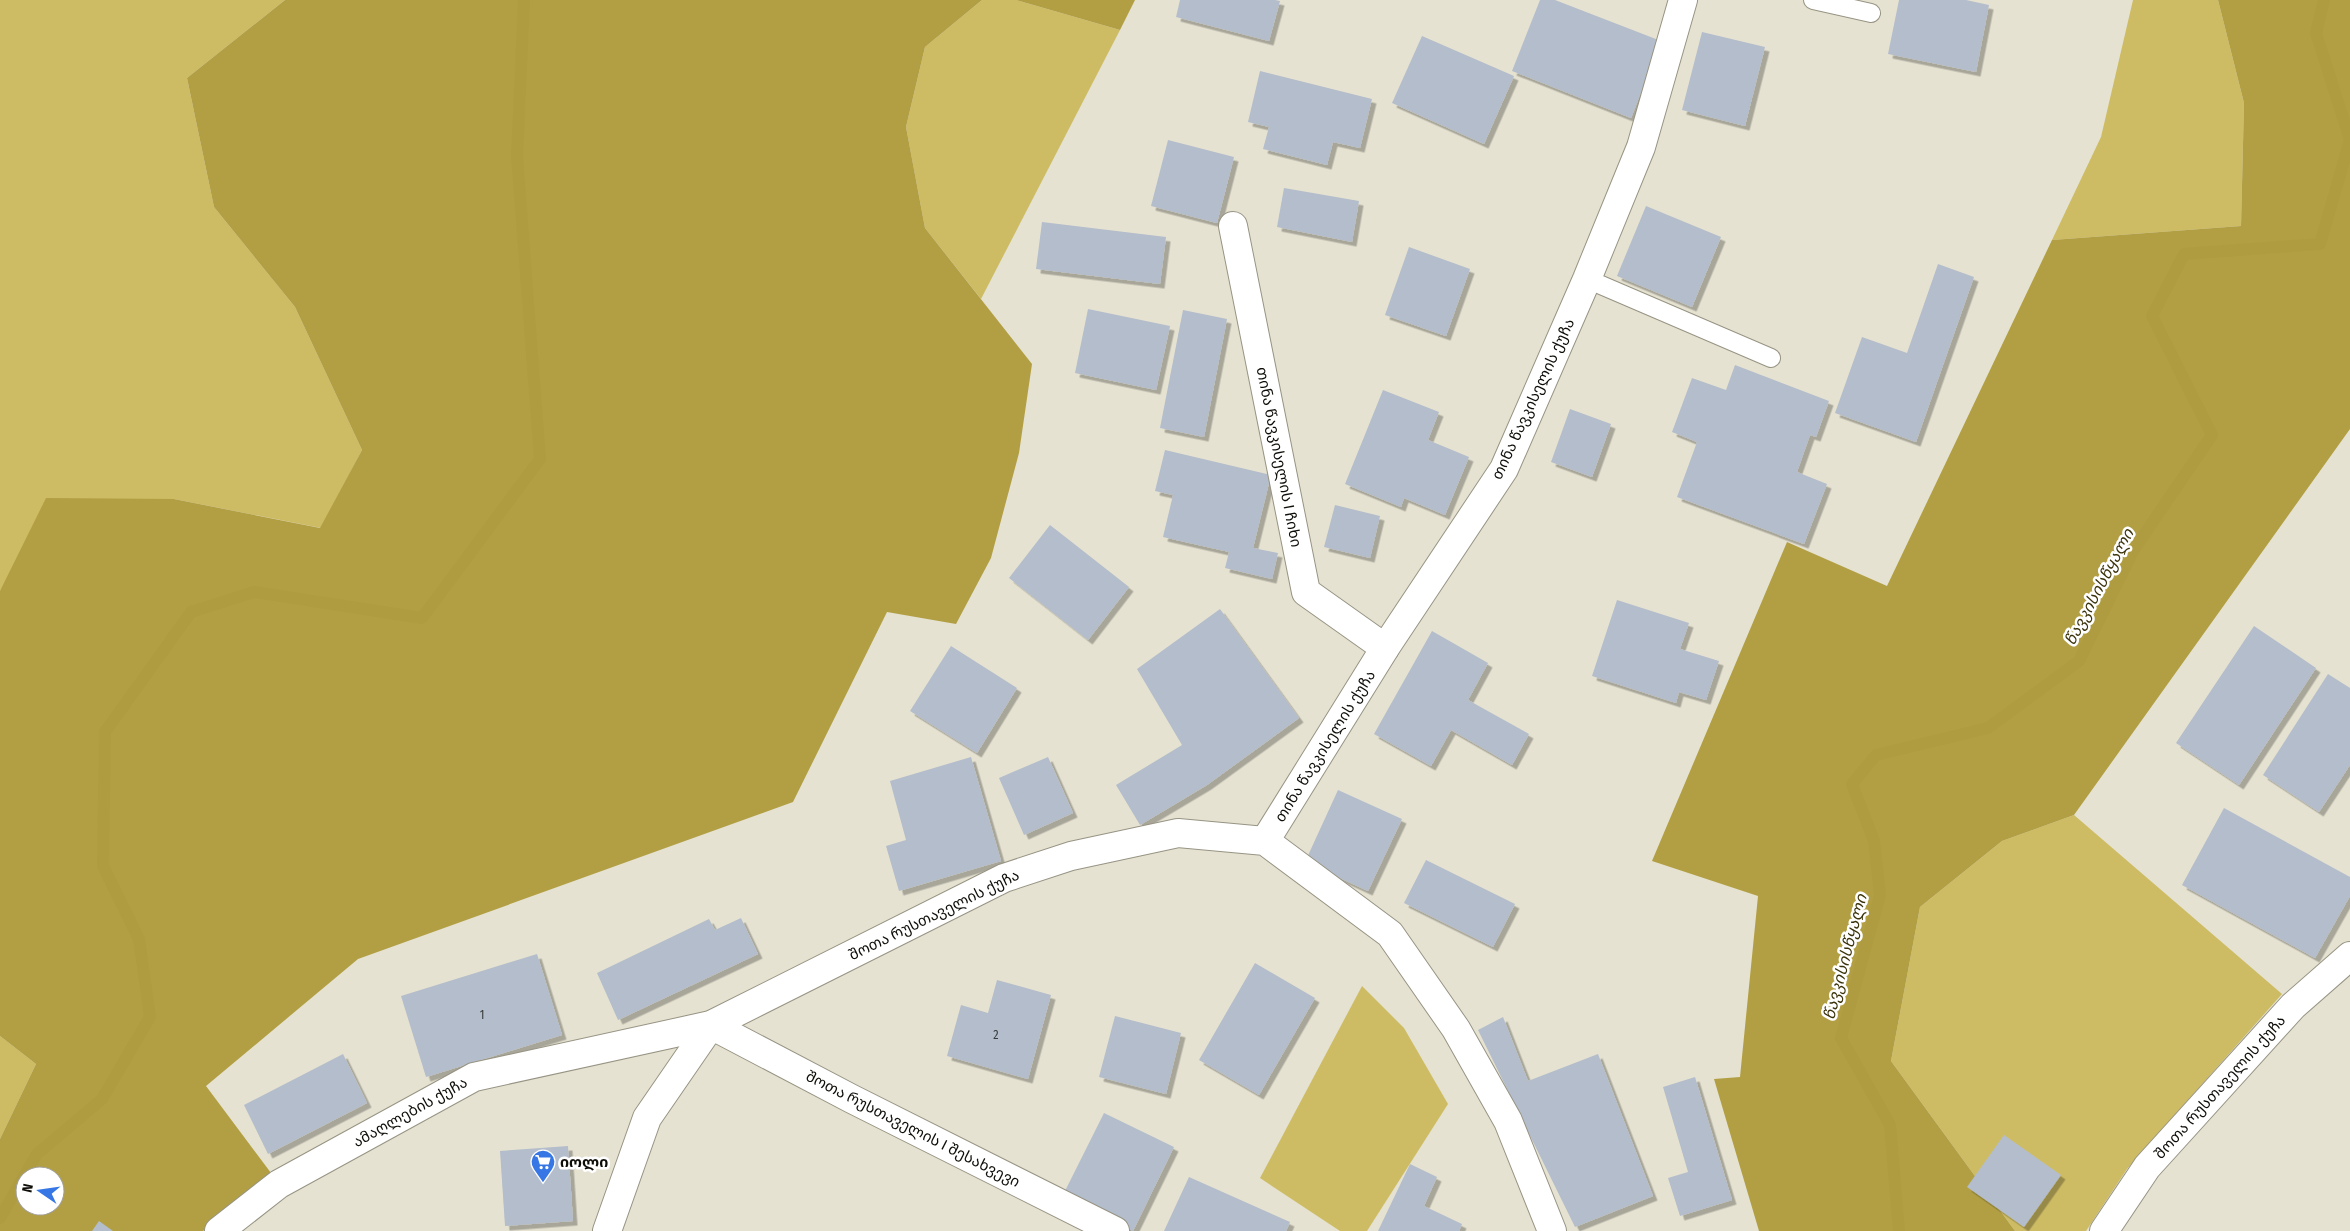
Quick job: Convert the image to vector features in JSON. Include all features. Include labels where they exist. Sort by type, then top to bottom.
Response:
[{"type":"street","name":"თინა წავკისელის ქუჩა","points":[[1265,841],[1385,648],[1504,468],[1587,280],[1641,147],[1683,0]]},
{"type":"street","name":"თინა წავკისელის I ჩიხი","points":[[1233,226],[1306,592],[1385,648]]},
{"type":"street","name":"შოთა რუსთაველის ქუჩა","points":[[607,1231],[647,1118],[711,1025],[1004,878],[1071,856],[1178,833],[1265,841]]},
{"type":"street","points":[[1265,841],[1390,934],[1456,1029],[1508,1121],[1552,1231]]},
{"type":"street","name":"შოთა რუსთაველის ქუჩა","points":[[2104,1231],[2147,1167],[2293,1006],[2350,956]]},
{"type":"street","name":"ამაღლების ქუჩა","points":[[219,1231],[279,1184],[474,1077],[711,1025]]},
{"type":"street","name":"შოთა რუსთაველის I შესახვევი","points":[[711,1025],[852,1099],[1116,1231]]},
{"type":"lane","points":[[1813,0],[1871,13]]},
{"type":"lane","points":[[1587,280],[1771,358]]},
{"type":"shaded area","points":[[0,0],[285,0],[187,78],[214,207],[295,307],[362,450],[321,528],[174,499],[0,591]]},
{"type":"shaded area","points":[[285,0],[982,0],[925,47],[906,127],[925,228],[1032,364],[1019,453],[991,558],[956,624],[887,612],[793,802],[358,959],[206,1086],[271,1173],[203,1231],[0,1231],[0,1139],[36,1064],[0,1036],[0,591],[46,498],[174,499],[320,528],[362,450],[295,307],[214,207],[187,78]]},
{"type":"shaded area","points":[[982,0],[1016,0],[1120,30],[981,299],[925,228],[906,127],[925,47]]},
{"type":"shaded area","points":[[1016,0],[1135,0],[1120,30]]},
{"type":"shaded area","points":[[2133,0],[2218,0],[2244,103],[2241,226],[2052,240],[2101,137]]},
{"type":"shaded area","points":[[2218,0],[2350,0],[2350,429],[2074,815],[2002,841],[1920,907],[1891,1061],[2015,1231],[1759,1231],[1714,1079],[1740,1077],[1758,896],[1652,861],[1787,542],[1887,586],[2052,240],[2241,226],[2244,103]]},
{"type":"shaded area","points":[[2074,815],[2282,994],[2127,1169],[2086,1231],[2015,1231],[1891,1061],[1920,907],[2002,841]]},
{"type":"shaded area","points":[[1362,986],[1404,1028],[1448,1104],[1367,1231],[1340,1231],[1260,1178]]},
{"type":"shaded area","points":[[0,1036],[36,1064],[0,1139]]},
{"type":"building","points":[[1180,0],[1280,1],[1269,41],[1176,17]]},
{"type":"building","points":[[1540,0],[1555,0],[1661,41],[1631,118],[1512,71]]},
{"type":"building","points":[[1899,0],[1966,0],[1989,5],[1976,72],[1888,54]]},
{"type":"building","points":[[1702,32],[1765,47],[1745,126],[1682,110]]},
{"type":"building","points":[[1422,36],[1514,76],[1484,144],[1392,103]]},
{"type":"building","points":[[1260,71],[1372,99],[1360,148],[1333,142],[1327,165],[1263,149],[1269,127],[1248,122]]},
{"type":"building","points":[[1168,140],[1234,157],[1217,223],[1151,206]]},
{"type":"building","points":[[1284,188],[1359,201],[1352,242],[1277,227]]},
{"type":"building","points":[[1646,206],[1721,237],[1692,307],[1617,276]]},
{"type":"building","points":[[1042,222],[1166,237],[1160,284],[1036,269]]},
{"type":"building","points":[[1409,247],[1470,269],[1446,336],[1385,315]]},
{"type":"building","points":[[1938,264],[1974,277],[1916,442],[1835,413],[1862,337],[1907,353]]},
{"type":"building","points":[[1088,309],[1170,326],[1156,390],[1075,373]]},
{"type":"building","points":[[1183,310],[1227,319],[1204,437],[1160,428]]},
{"type":"building","points":[[1735,365],[1829,401],[1816,437],[1810,435],[1797,472],[1827,484],[1804,544],[1677,497],[1697,442],[1672,432],[1692,378],[1726,390]]},
{"type":"building","points":[[1383,390],[1439,412],[1428,440],[1469,457],[1445,515],[1404,498],[1401,507],[1345,484]]},
{"type":"building","points":[[1570,409],[1611,424],[1592,477],[1551,462]]},
{"type":"building","points":[[1165,450],[1271,475],[1253,548],[1278,553],[1272,579],[1225,568],[1229,552],[1163,537],[1173,495],[1155,491]]},
{"type":"building","points":[[1335,505],[1380,516],[1370,558],[1324,547]]},
{"type":"building","points":[[1050,525],[1129,587],[1088,640],[1009,578]]},
{"type":"building","points":[[1617,600],[1689,623],[1680,649],[1719,661],[1706,700],[1679,692],[1676,703],[1592,676]]},
{"type":"building","points":[[1220,609],[1299,718],[1207,785],[1140,825],[1116,785],[1182,745],[1137,669]]},
{"type":"building","points":[[2254,626],[2316,668],[2239,785],[2176,743]]},
{"type":"building","points":[[1432,631],[1488,663],[1468,700],[1529,734],[1512,765],[1451,730],[1431,766],[1374,734]]},
{"type":"building","points":[[951,646],[1017,688],[977,753],[910,711]]},
{"type":"building","points":[[2328,674],[2350,688],[2350,765],[2319,812],[2263,775]]},
{"type":"building","points":[[971,757],[1001,861],[899,891],[886,846],[906,840],[890,781]]},
{"type":"building","points":[[1048,757],[1073,813],[1024,835],[999,778]]},
{"type":"building","points":[[1338,790],[1402,819],[1368,891],[1305,862]]},
{"type":"building","points":[[2224,808],[2350,877],[2350,896],[2315,958],[2182,885]]},
{"type":"building","points":[[1426,860],[1515,904],[1493,947],[1404,903]]},
{"type":"building","points":[[741,918],[758,954],[618,1020],[597,973],[709,919],[715,930]]},
{"type":"building","points":[[537,954],[562,1035],[426,1077],[401,996]]},
{"type":"building","points":[[1255,963],[1315,998],[1259,1095],[1199,1060]]},
{"type":"building","points":[[997,980],[1051,995],[1028,1079],[947,1056],[961,1005],[988,1013]]},
{"type":"building","points":[[1115,1016],[1181,1033],[1166,1094],[1099,1077]]},
{"type":"building","points":[[1503,1017],[1528,1081],[1598,1054],[1653,1196],[1575,1227],[1478,1030]]},
{"type":"building","points":[[343,1054],[367,1103],[268,1154],[244,1105]]},
{"type":"building","points":[[1695,1077],[1732,1200],[1680,1216],[1668,1178],[1688,1172],[1663,1087]]},
{"type":"building","points":[[1104,1113],[1174,1147],[1133,1231],[1062,1197]]},
{"type":"building","points":[[2004,1135],[2061,1175],[2024,1227],[1967,1187]]},
{"type":"building","points":[[568,1146],[573,1221],[505,1226],[500,1151]]},
{"type":"building","points":[[1410,1164],[1437,1177],[1424,1206],[1462,1224],[1459,1231],[1378,1231]]},
{"type":"building","points":[[1189,1177],[1290,1222],[1286,1231],[1164,1231]]},
{"type":"building","points":[[99,1221],[113,1231],[92,1231]]},
{"type":"waterway","points":[[0,1218],[37,1154],[102,1099],[150,1017],[139,939],[103,866],[105,732],[191,612],[254,592],[422,618],[540,459],[517,156],[524,0]]},
{"type":"waterway","name":"წავკისისწყალი","points":[[1899,1231],[1890,1125],[1841,1038],[1880,895],[1874,841],[1852,784],[1876,755],[1988,728],[2079,661],[2133,551],[2212,435],[2152,316],[2184,254],[2320,244],[2350,140],[2316,33],[2324,0]]},
{"type":"place","name":"იოლი","points":[[543,1183]]}]
